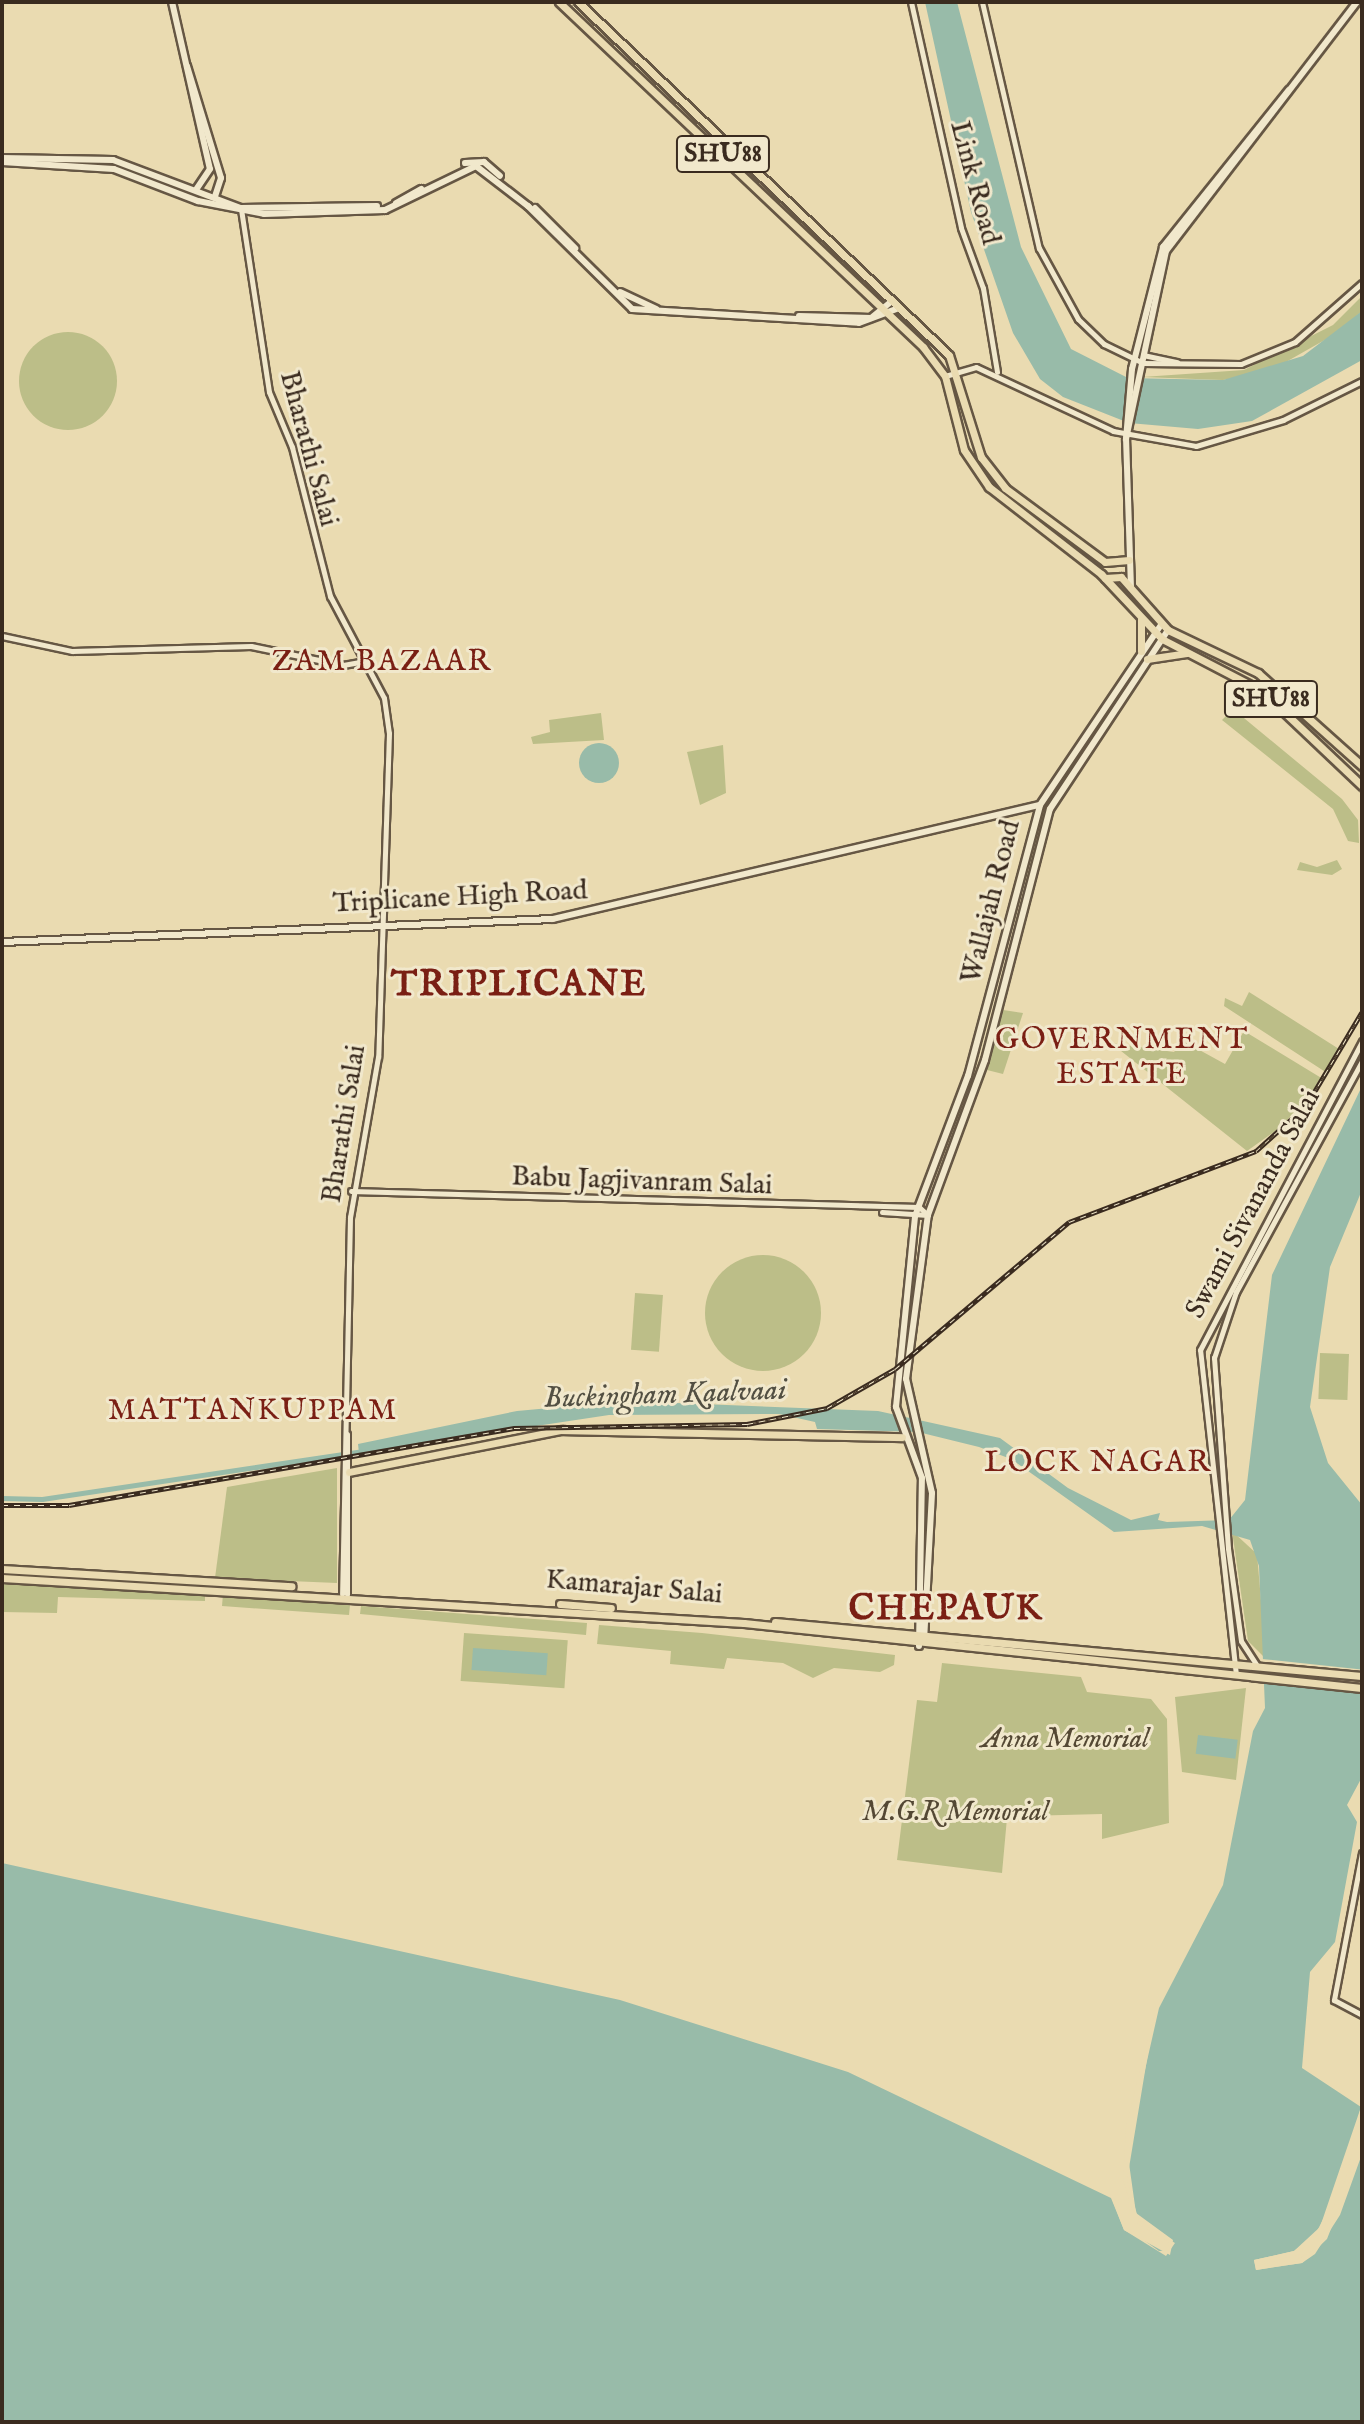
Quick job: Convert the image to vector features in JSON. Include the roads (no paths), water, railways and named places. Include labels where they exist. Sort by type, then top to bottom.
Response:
[{"type":"main road","points":[[172,2],[210,169],[196,190]]},
{"type":"main road","name":"SHU88","points":[[559,2],[755,183],[885,309],[945,376],[968,458],[1001,497],[1103,576],[1141,618],[1258,673],[1362,766]]},
{"type":"main road","name":"SHU88","points":[[578,2],[762,175],[957,369],[983,461],[1019,500],[1105,562]]},
{"type":"main road","points":[[1131,592],[1127,423],[1137,357],[1165,243],[1357,2]]},
{"type":"main road","points":[[185,63],[221,178],[214,200]]},
{"type":"main road","points":[[2,160],[113,160],[196,190],[214,200]]},
{"type":"main road","points":[[2,160],[114,169],[241,210],[385,210],[476,166],[528,206],[632,309],[857,318],[885,309],[892,301]]},
{"type":"main road","points":[[755,183],[762,175]]},
{"type":"main road","points":[[654,310],[859,323],[891,316],[899,308]]},
{"type":"main road","points":[[977,446],[968,458],[983,461]]},
{"type":"main road","points":[[1129,560],[1105,562],[1103,576],[1121,577],[1131,592]]},
{"type":"main road","name":"SHU88","points":[[1131,592],[1158,628],[1162,639],[1262,691],[1362,786]]},
{"type":"main road","points":[[1141,618],[1141,651]]},
{"type":"main road","name":"Wallajah Road","points":[[902,1436],[898,1416],[915,1216],[968,1076],[1040,805],[1158,628]]},
{"type":"main road","name":"Wallajah Road","points":[[925,1637],[932,1493],[915,1436],[906,1379],[928,1215],[985,1060],[1050,809],[1168,630]]},
{"type":"main road","points":[[1147,659],[1193,653]]},
{"type":"main road","points":[[1040,805],[1050,809]]},
{"type":"main road","name":"Triplicane High Road","points":[[2,942],[381,927],[609,911],[1040,805]]},
{"type":"main road","points":[[347,1467],[562,1430],[902,1436],[922,1478],[924,1553],[915,1635],[919,1646]]},
{"type":"main road","name":"Kamarajar Salai","points":[[2,1569],[915,1635],[1236,1666],[1258,1664],[1362,1676]]},
{"type":"main road","name":"Kamarajar Salai","points":[[2,1578],[345,1592],[744,1623],[919,1646],[1362,1688]]},
{"type":"main road","points":[[919,1646],[925,1637]]},
{"type":"street","name":"Link Road","points":[[911,2],[961,228],[983,288],[997,372]]},
{"type":"street","points":[[982,2],[1039,248],[1078,319],[1104,344],[1137,357],[1185,363],[1264,357],[1330,318],[1362,283]]},
{"type":"street","name":"Bharathi Salai","points":[[241,210],[256,287],[269,392],[292,447],[330,596],[360,662],[384,698],[389,733],[374,1098],[351,1191],[345,1592]]},
{"type":"street","points":[[945,376],[957,369],[997,372],[1126,436],[1220,444],[1362,381]]},
{"type":"street","points":[[2,636],[72,651],[251,646],[343,665],[360,662]]},
{"type":"street","name":"Swami Sivananda Salai","points":[[1258,1664],[1241,1641],[1220,1513],[1200,1350],[1362,1041]]},
{"type":"street","name":"Swami Sivananda Salai","points":[[1220,1513],[1215,1406],[1219,1337],[1300,1175],[1362,1061]]},
{"type":"street","points":[[1293,1170],[1300,1175]]},
{"type":"street","name":"Babu Jagjivanram Salai","points":[[351,1191],[877,1211],[919,1207]]},
{"type":"street","points":[[919,1207],[928,1215]]},
{"type":"street","points":[[877,1211],[928,1215]]},
{"type":"street","name":"Swami Sivananda Salai","points":[[1223,1533],[1236,1676]]},
{"type":"street","points":[[1362,1853],[1334,2000],[1362,2015]]},
{"type":"waterway","name":"Buckingham Kaalvaai","points":[[2,1498],[42,1499],[363,1451]]},
{"type":"railway","points":[[2,1505],[69,1505],[514,1428],[747,1424],[827,1408],[895,1369],[1069,1222],[1256,1151],[1306,1106],[1362,1012]]},
{"type":"district","name":"ZAM BAZAAR","points":[[382,662]]},
{"type":"district","name":"TRIPLICANE","points":[[519,986]]},
{"type":"district","name":"GOVERNMENT ESTATE","points":[[1122,1057]]},
{"type":"district","name":"MATTANKUPPAM","points":[[253,1411]]},
{"type":"district","name":"LOCK NAGAR","points":[[1098,1463]]},
{"type":"district","name":"CHEPAUK","points":[[946,1610]]},
{"type":"park label","name":"Anna Memorial","points":[[1065,1740]]},
{"type":"park label","name":"M.G.R Memorial","points":[[955,1813]]}]
